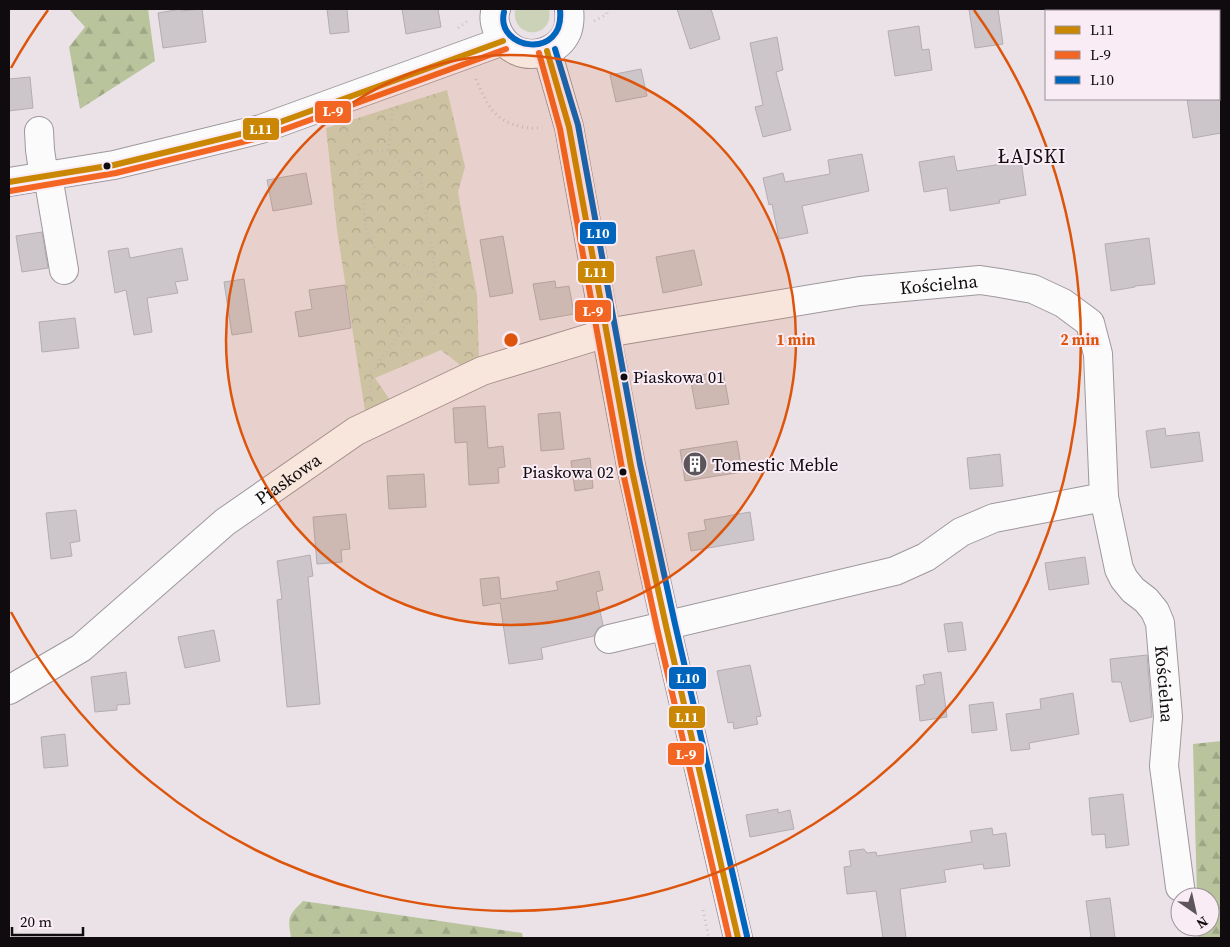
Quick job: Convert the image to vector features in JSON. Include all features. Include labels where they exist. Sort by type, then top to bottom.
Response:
[{"type":"street","points":[[496,9],[494,13],[496,28],[503,41],[516,51],[536,54],[547,51],[557,44],[566,33],[570,21],[570,9]]},
{"type":"street","points":[[9,182],[114,165],[261,129],[503,41]]},
{"type":"street","points":[[547,51],[569,127],[632,466],[666,626],[738,938]]},
{"type":"street","points":[[39,131],[64,270]]},
{"type":"street","name":"Kościelna","points":[[606,333],[860,291],[980,280],[1033,289],[1063,303],[1090,323],[1098,354],[1104,497],[1119,569],[1124,580],[1155,611],[1160,623],[1168,717],[1164,766],[1180,887]]},
{"type":"street","name":"Piaskowa","points":[[9,690],[81,648],[225,522],[356,431],[482,371],[606,333]]},
{"type":"street","points":[[610,639],[895,572],[926,557],[961,532],[994,518],[1104,497]]},
{"type":"path","points":[[473,72],[484,98],[500,118],[516,125],[534,129],[550,124]]},
{"type":"path","points":[[388,150],[393,107]]},
{"type":"path","points":[[388,150],[421,182]]},
{"type":"path","points":[[388,150],[359,153],[366,230],[375,248],[390,258],[423,274],[436,277]]},
{"type":"path","points":[[376,422],[371,409],[370,374],[432,288],[436,277],[421,182],[421,168]]},
{"type":"green space","points":[[69,9],[148,9],[155,61],[80,109],[69,47],[85,27]]},
{"type":"green space","points":[[515,9],[549,9],[549,19],[546,26],[540,31],[526,31],[519,27]]},
{"type":"green space","points":[[447,90],[465,167],[458,192],[477,295],[479,361],[464,368],[441,350],[375,378],[390,400],[365,411],[337,230],[326,128]]},
{"type":"green space","points":[[1221,741],[1221,938],[1198,938],[1220,937],[1220,887],[1197,887],[1193,744]]},
{"type":"green space","points":[[303,901],[522,933],[523,938],[291,938],[289,921],[291,914]]},
{"type":"building","points":[[181,9],[181,11],[202,9],[206,42],[163,48],[158,13]]},
{"type":"building","points":[[327,9],[347,9],[349,32],[330,34]]},
{"type":"building","points":[[402,9],[438,9],[441,27],[406,34]]},
{"type":"building","points":[[677,9],[711,9],[720,39],[690,49]]},
{"type":"building","points":[[969,9],[998,9],[1003,44],[975,48]]},
{"type":"building","points":[[919,26],[922,50],[929,49],[932,70],[895,76],[888,31]]},
{"type":"building","points":[[777,37],[783,70],[776,72],[791,130],[763,137],[755,107],[763,105],[750,43]]},
{"type":"building","points":[[641,69],[647,96],[616,102],[610,75]]},
{"type":"building","points":[[30,77],[33,108],[9,111],[9,79]]},
{"type":"building","points":[[1221,99],[1221,133],[1193,138],[1187,100]]},
{"type":"building","points":[[862,154],[869,191],[802,206],[808,233],[779,239],[772,204],[769,205],[763,178],[783,173],[785,182],[830,174],[828,160]]},
{"type":"building","points":[[954,156],[957,171],[1021,161],[1026,195],[999,200],[1000,203],[950,211],[947,188],[924,192],[919,162]]},
{"type":"building","points":[[306,173],[312,204],[273,211],[267,180]]},
{"type":"building","points":[[42,232],[48,268],[22,272],[16,236]]},
{"type":"building","points":[[503,236],[513,293],[490,297],[480,240]]},
{"type":"building","points":[[1149,238],[1155,284],[1111,291],[1105,244]]},
{"type":"building","points":[[128,248],[130,258],[182,248],[188,280],[175,282],[178,293],[147,298],[152,332],[134,335],[126,290],[115,293],[108,251]]},
{"type":"building","points":[[694,250],[702,285],[663,293],[656,257]]},
{"type":"building","points":[[244,279],[252,332],[232,335],[224,282]]},
{"type":"building","points":[[555,281],[556,288],[569,286],[574,314],[540,320],[533,284]]},
{"type":"building","points":[[345,285],[351,328],[299,337],[295,312],[312,309],[309,290]]},
{"type":"building","points":[[75,318],[79,348],[42,352],[39,322]]},
{"type":"building","points":[[723,371],[729,404],[696,409],[690,377]]},
{"type":"building","points":[[485,406],[488,448],[503,446],[505,467],[498,468],[499,483],[469,485],[467,442],[455,443],[453,408]]},
{"type":"building","points":[[560,412],[564,449],[541,451],[538,414]]},
{"type":"building","points":[[1165,428],[1166,436],[1199,432],[1203,461],[1151,468],[1146,431]]},
{"type":"building","points":[[737,441],[742,472],[685,481],[680,450]]},
{"type":"building","points":[[1000,454],[1003,486],[970,489],[967,458]]},
{"type":"building","points":[[590,458],[593,488],[575,491],[571,461]]},
{"type":"building","points":[[424,474],[426,507],[389,509],[387,476]]},
{"type":"building","points":[[76,510],[80,541],[70,543],[72,556],[51,559],[46,513]]},
{"type":"building","points":[[750,512],[754,540],[691,551],[688,533],[706,530],[704,520]]},
{"type":"building","points":[[346,514],[350,549],[341,550],[342,562],[317,564],[313,517]]},
{"type":"building","points":[[310,555],[313,576],[308,577],[320,704],[287,707],[277,600],[282,599],[277,561]]},
{"type":"building","points":[[1085,557],[1089,584],[1049,590],[1045,563]]},
{"type":"building","points":[[599,571],[603,590],[596,592],[603,625],[598,628],[594,636],[541,648],[543,659],[509,664],[500,603],[483,606],[480,579],[499,577],[501,599],[558,590],[556,582]]},
{"type":"building","points":[[962,622],[966,650],[948,652],[944,624]]},
{"type":"building","points":[[214,630],[220,661],[185,668],[178,637]]},
{"type":"building","points":[[1147,655],[1152,717],[1130,722],[1121,682],[1112,682],[1110,659]]},
{"type":"building","points":[[750,665],[761,716],[756,717],[758,724],[734,729],[733,722],[728,723],[717,671]]},
{"type":"building","points":[[126,672],[130,704],[117,705],[117,710],[95,712],[91,677]]},
{"type":"building","points":[[941,672],[947,717],[920,721],[916,686],[925,684],[923,675]]},
{"type":"building","points":[[1073,693],[1079,734],[1029,743],[1030,749],[1011,751],[1006,714],[1041,709],[1040,699]]},
{"type":"building","points":[[993,702],[997,730],[972,733],[969,705]]},
{"type":"building","points":[[65,734],[68,766],[44,768],[41,737]]},
{"type":"building","points":[[1123,794],[1129,845],[1106,848],[1105,834],[1092,835],[1089,798]]},
{"type":"building","points":[[778,809],[778,813],[790,810],[794,829],[750,837],[746,815]]},
{"type":"building","points":[[992,828],[993,835],[1006,833],[1010,866],[984,869],[983,864],[944,870],[946,882],[900,889],[906,938],[883,938],[876,891],[847,894],[844,867],[851,866],[849,851],[864,849],[867,853],[876,852],[877,856],[972,842],[970,831]]},
{"type":"building","points":[[1110,898],[1115,938],[1091,938],[1086,901]]},
{"type":"transit line","name":"L10","points":[[504,12],[504,25],[510,35],[519,42],[530,44],[542,43],[552,37],[559,26],[560,10]]},
{"type":"transit line","name":"L11","points":[[9,182],[114,165],[261,129],[503,41]]},
{"type":"transit line","name":"L-9","points":[[10,191],[116,173],[263,137],[506,49]]},
{"type":"transit line","name":"L10","points":[[555,49],[578,125],[640,464],[747,936]]},
{"type":"transit line","name":"L11","points":[[547,51],[569,127],[631,466],[738,938]]},
{"type":"transit line","name":"L-9","points":[[539,53],[560,129],[622,468],[729,938]]},
{"type":"place","name":"Piaskowa 01","points":[[624,377]]},
{"type":"place","name":"Tomestic Meble","points":[[695,464]]},
{"type":"place","name":"Piaskowa 02","points":[[623,472]]},
{"type":"district","name":"ŁAJSKI","points":[[1032,156]]}]
